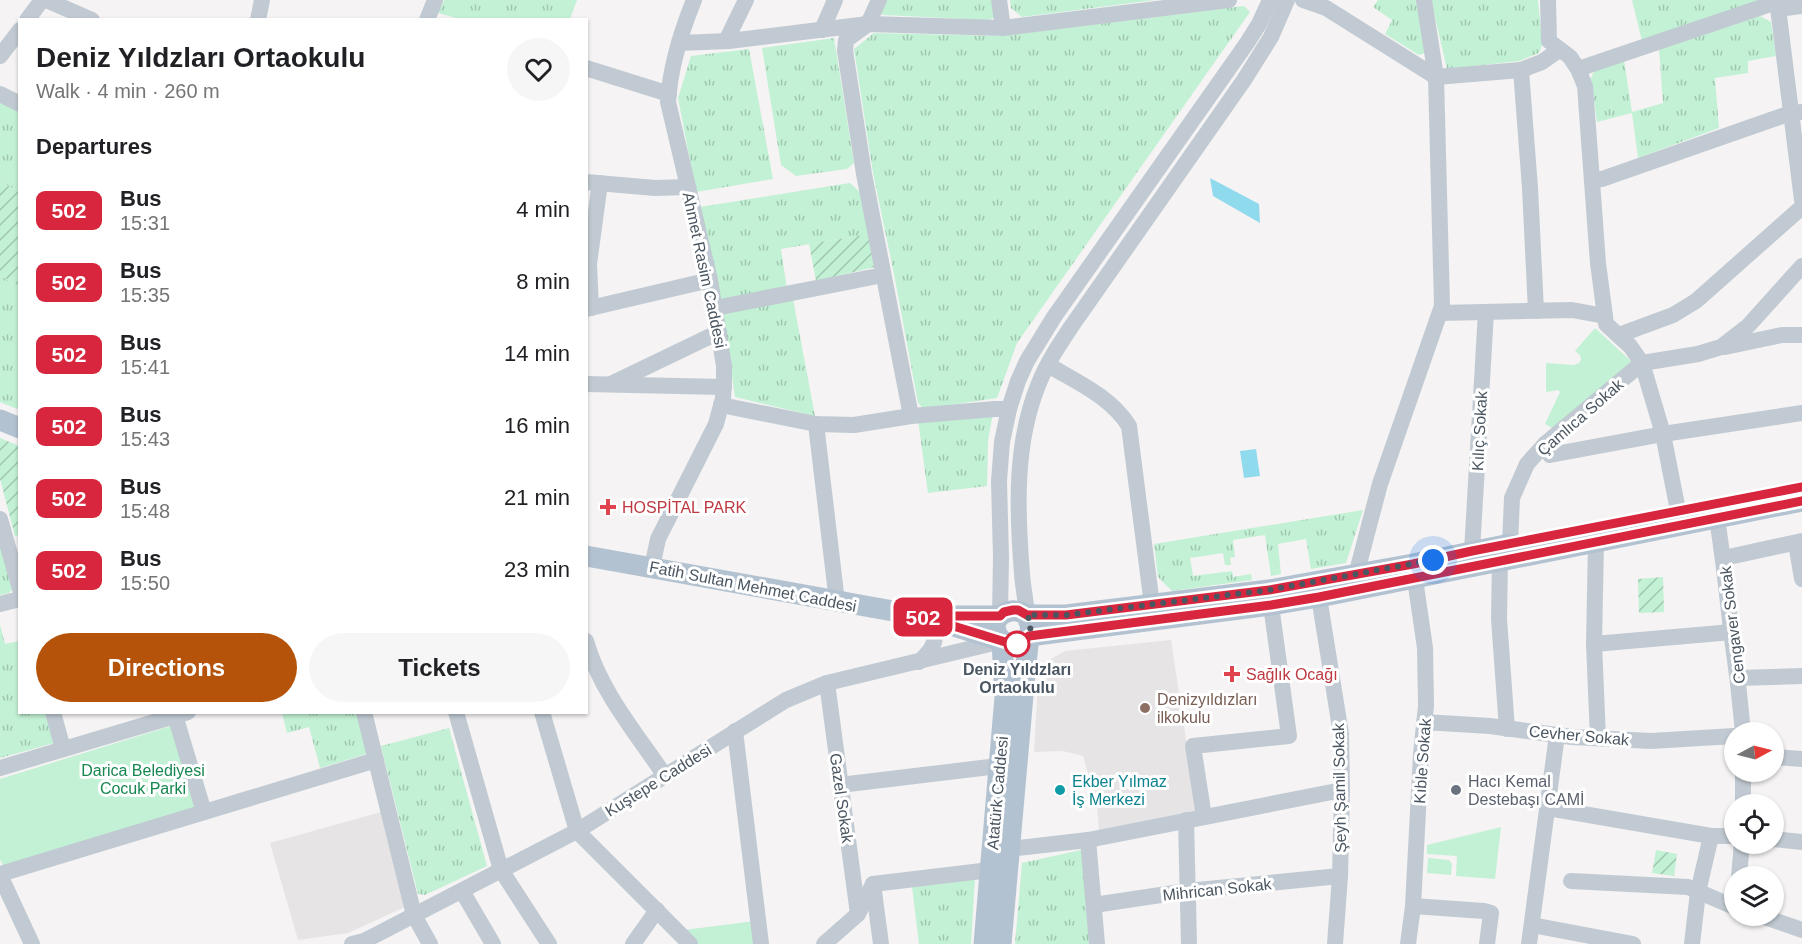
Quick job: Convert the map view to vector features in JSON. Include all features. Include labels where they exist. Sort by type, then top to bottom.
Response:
[{"type":"main road","points":[[0,420],[18,427]]},
{"type":"main road","points":[[1067,623],[1152,605],[1269,590],[1356,575],[1472,551],[1505,552],[1596,542],[1802,487]]},
{"type":"main road","points":[[1034,619],[1067,623],[1271,605],[1415,579],[1505,552],[1679,519],[1717,519],[1802,501]]},
{"type":"main road","name":"Fatih Sultan Mehmet Caddesi","points":[[588,556],[921,616],[1002,649]]},
{"type":"main road","name":"Fatih Sultan Mehmet Caddesi","points":[[921,616],[1018,610],[1034,619]]},
{"type":"main road","name":"Atatürk Caddesi","points":[[984,944],[1005,692],[1002,649],[995,630],[995,611]]},
{"type":"main road","points":[[1002,649],[1017,644],[1034,619]]},
{"type":"main road","points":[[1001,944],[1026,664],[1034,619]]},
{"type":"street","points":[[29,18],[44,0],[87,18]]},
{"type":"street","points":[[258,18],[262,0]]},
{"type":"street","points":[[428,18],[435,0]]},
{"type":"street","name":"Ahmet Rasim Caddesi","points":[[652,567],[658,539],[716,424],[724,387],[724,366],[710,280],[668,102],[679,43],[694,0]]},
{"type":"street","points":[[726,41],[746,0]]},
{"type":"street","points":[[822,30],[835,0]]},
{"type":"street","points":[[879,0],[868,24],[846,40],[846,51],[864,174],[911,416]]},
{"type":"street","points":[[999,0],[1003,28]]},
{"type":"street","points":[[679,43],[726,41],[868,24],[1003,28],[1229,0]]},
{"type":"street","points":[[995,611],[1001,574],[1000,464],[1002,441],[1018,381],[1027,361],[1054,317],[1247,43],[1270,0]]},
{"type":"street","points":[[1034,619],[1020,546],[1019,497],[1020,462],[1030,407],[1039,382],[1071,327],[1244,80],[1271,37],[1287,0]]},
{"type":"street","points":[[1303,0],[1326,8],[1436,77],[1521,70],[1542,62],[1559,50]]},
{"type":"street","points":[[1356,575],[1380,484],[1442,306],[1436,77],[1424,0]]},
{"type":"street","points":[[1548,0],[1549,41],[1570,57],[1585,86],[1598,263],[1606,324],[1630,346],[1642,363],[1663,434],[1679,519]]},
{"type":"street","points":[[1578,69],[1778,4],[1802,6]]},
{"type":"street","points":[[1778,4],[1797,112],[1802,200]]},
{"type":"street","points":[[0,56],[18,33]]},
{"type":"street","points":[[588,69],[669,94]]},
{"type":"street","points":[[1521,70],[1536,311]]},
{"type":"street","points":[[0,94],[18,103]]},
{"type":"street","points":[[1592,180],[1602,179],[1797,112]]},
{"type":"street","points":[[688,187],[655,188],[593,183],[589,308],[710,280]]},
{"type":"street","points":[[1619,335],[1672,315],[1696,300],[1802,207]]},
{"type":"street","points":[[1721,347],[1748,326],[1802,266]]},
{"type":"street","points":[[715,308],[883,275]]},
{"type":"street","points":[[1440,313],[1572,310],[1605,316]]},
{"type":"street","name":"Kılıç Sokak","points":[[1472,551],[1486,312]]},
{"type":"street","points":[[609,384],[718,332]]},
{"type":"street","points":[[1642,363],[1698,354],[1782,335],[1802,335]]},
{"type":"street","name":"Çamlıca Sokak","points":[[1507,729],[1499,619],[1512,498],[1527,464],[1545,444],[1642,363]]},
{"type":"street","points":[[1048,365],[1093,391],[1130,426],[1152,605]]},
{"type":"street","points":[[588,384],[724,387]]},
{"type":"street","points":[[721,405],[816,424],[854,425],[911,416],[995,409],[1009,410]]},
{"type":"street","points":[[1545,444],[1550,455],[1663,434],[1802,413]]},
{"type":"street","points":[[816,424],[837,602]]},
{"type":"street","points":[[0,519],[18,582]]},
{"type":"street","name":"Cengaver Sokak","points":[[1717,519],[1739,678],[1742,722]]},
{"type":"street","points":[[1596,542],[1594,644],[1598,738]]},
{"type":"street","points":[[1724,558],[1799,542],[1802,579]]},
{"type":"street","name":"Kıble Sokak","points":[[1408,944],[1413,906],[1426,706],[1425,648],[1415,579]]},
{"type":"street","name":"Şeyh Şamil Sokak","points":[[1319,597],[1341,734],[1340,876],[1335,944]]},
{"type":"street","points":[[0,604],[18,599]]},
{"type":"street","points":[[1203,817],[1193,746],[1289,736],[1271,605]]},
{"type":"street","points":[[919,662],[928,653],[935,640],[932,626],[921,616]]},
{"type":"street","points":[[1594,644],[1731,632]]},
{"type":"street","name":"Kuştepe Caddesi","points":[[352,944],[364,941],[577,831],[786,700],[827,683],[977,647],[1002,649]]},
{"type":"street","points":[[588,648],[602,684],[665,776]]},
{"type":"street","points":[[1739,678],[1802,676]]},
{"type":"street","name":"Gazel Sokak","points":[[827,683],[858,914]]},
{"type":"street","points":[[54,714],[63,749]]},
{"type":"street","points":[[0,768],[179,714],[204,812]]},
{"type":"street","points":[[364,714],[414,915],[430,944]]},
{"type":"street","points":[[457,714],[501,870],[549,944]]},
{"type":"street","points":[[543,714],[577,831],[690,944]]},
{"type":"street","name":"Cevher Sokak","points":[[1424,722],[1557,735],[1651,741],[1724,737]]},
{"type":"street","points":[[735,731],[760,944]]},
{"type":"street","points":[[1529,944],[1557,735]]},
{"type":"street","points":[[1784,758],[1802,759]]},
{"type":"street","points":[[32,944],[0,874],[376,760]]},
{"type":"street","points":[[840,785],[998,766]]},
{"type":"street","points":[[1009,849],[1088,840],[1342,790]]},
{"type":"street","points":[[1548,808],[1711,836],[1724,836]]},
{"type":"street","points":[[1186,820],[1189,944]]},
{"type":"street","points":[[1692,944],[1698,892],[1711,836]]},
{"type":"street","points":[[1088,840],[1097,944]]},
{"type":"street","points":[[1784,840],[1802,842]]},
{"type":"street","points":[[873,884],[990,870]]},
{"type":"street","name":"Mihrican Sokak","points":[[1094,905],[1186,891],[1340,876]]},
{"type":"street","points":[[1571,881],[1689,887],[1724,903]]},
{"type":"street","points":[[828,942],[858,914],[873,884]]},
{"type":"street","points":[[873,884],[881,944]]},
{"type":"street","points":[[462,891],[493,944]]},
{"type":"street","points":[[1413,906],[1484,910],[1491,913],[1487,944]]},
{"type":"street","points":[[633,944],[657,910]]},
{"type":"street","points":[[1784,924],[1802,930]]},
{"type":"street","points":[[1532,925],[1633,944]]},
{"type":"shaded area","points":[[1171,640],[1197,813],[1099,831],[1097,805],[1083,756],[1063,751],[1034,752],[1038,683],[1051,659],[1065,651]]},
{"type":"shaded area","points":[[381,812],[405,907],[348,933],[298,940],[270,843]]},
{"type":"green space","points":[[444,0],[577,0],[570,18],[456,18],[438,13]]},
{"type":"green space","points":[[885,0],[994,0],[996,17],[988,20],[883,15],[880,12]]},
{"type":"green space","points":[[1010,0],[1155,0],[1022,17],[1011,8]]},
{"type":"green space","points":[[1378,0],[1419,0],[1428,52],[1419,55],[1385,34],[1392,20],[1373,7]]},
{"type":"green space","points":[[1431,0],[1538,0],[1544,40],[1539,53],[1519,61],[1447,69]]},
{"type":"green space","points":[[1632,0],[1760,0],[1642,41]]},
{"type":"green space","points":[[1244,6],[1250,12],[1017,343],[997,398],[924,409],[918,403],[873,173],[854,49],[874,33],[1001,36]]},
{"type":"green space","points":[[1760,16],[1771,22],[1776,56],[1748,61],[1748,73],[1715,78],[1719,128],[1638,158],[1632,113],[1597,122],[1591,78],[1595,70],[1624,60],[1632,112],[1663,103],[1659,49]]},
{"type":"green space","points":[[834,38],[854,163],[847,169],[796,176],[781,165],[762,48]]},
{"type":"green space","points":[[749,49],[773,179],[696,192],[678,98],[691,56]]},
{"type":"green space","points":[[0,101],[18,111],[18,191],[0,182]]},
{"type":"green space","points":[[0,182],[18,191],[18,285],[0,276]]},
{"type":"green space","points":[[850,183],[861,193],[869,234],[781,249],[787,289],[720,301],[700,207]]},
{"type":"green space","points":[[869,234],[875,267],[816,281],[809,244]]},
{"type":"green space","points":[[0,276],[18,285],[18,407],[17,409],[0,402]]},
{"type":"green space","points":[[793,299],[815,416],[735,397],[723,313]]},
{"type":"green space","points":[[1595,328],[1632,362],[1556,430],[1545,424],[1560,392],[1558,390],[1546,392],[1546,363],[1574,365],[1579,363],[1580,355],[1575,351]]},
{"type":"green space","points":[[993,413],[988,440],[987,486],[928,493],[918,420]]},
{"type":"green space","points":[[0,438],[18,446],[18,535],[15,536],[0,479]]},
{"type":"green space","points":[[1363,510],[1346,563],[1311,569],[1306,539],[1278,544],[1281,574],[1271,576],[1265,535],[1233,540],[1235,557],[1230,558],[1231,565],[1225,565],[1223,553],[1190,558],[1193,576],[1232,571],[1233,577],[1251,574],[1252,580],[1172,591],[1158,577],[1154,544]]},
{"type":"green space","points":[[0,539],[14,588],[9,593],[0,595]]},
{"type":"green space","points":[[1663,577],[1664,612],[1639,613],[1638,579]]},
{"type":"green space","points":[[0,625],[5,644],[18,641],[18,714],[46,714],[54,743],[0,758]]},
{"type":"green space","points":[[282,714],[359,714],[370,753],[320,768],[309,727],[287,733]]},
{"type":"green space","name":"Darica Belediyesi Cocuk Parki","points":[[171,726],[196,807],[3,866],[0,859],[0,779]]},
{"type":"green space","points":[[449,728],[487,866],[425,895],[418,894],[381,746]]},
{"type":"green space","points":[[1501,827],[1495,879],[1456,876],[1457,856],[1427,854],[1427,845]]},
{"type":"green space","points":[[1081,850],[1091,944],[1015,944],[1022,863]]},
{"type":"green space","points":[[1656,850],[1677,854],[1674,876],[1652,873]]},
{"type":"green space","points":[[1428,858],[1449,860],[1452,864],[1451,875],[1427,873]]},
{"type":"green space","points":[[975,879],[971,944],[919,944],[912,887]]},
{"type":"green space","points":[[755,921],[757,944],[697,944],[684,930]]},
{"type":"water","points":[[1210,178],[1259,204],[1260,223],[1213,196]]},
{"type":"water","points":[[1256,449],[1260,476],[1244,478],[1240,451]]},
{"type":"bus line","name":"502","points":[[1802,487],[1269,590],[1066,615],[1027,615],[1013,610],[1004,612],[1000,616],[921,616],[1015,645],[1020,644],[1029,636],[1319,597],[1802,501]]},
{"type":"place","name":"HOSPİTAL PARK","points":[[608,507]]},
{"type":"place","name":"Deniz Yıldzları Ortaokulu","points":[[1017,644]]},
{"type":"place","name":"Sağlık Ocağı","points":[[1232,674]]},
{"type":"place","name":"Denizyıldızları ilkokulu","points":[[1145,708]]},
{"type":"place","name":"Ekber Yılmaz İş Merkezi","points":[[1060,790]]},
{"type":"place","name":"Hacı Kemal Destebaşı CAMİ","points":[[1456,790]]},
{"type":"route","points":[[1017,644],[1029,636],[1031,622],[1027,615],[1066,615],[1269,590],[1433,560]]}]
